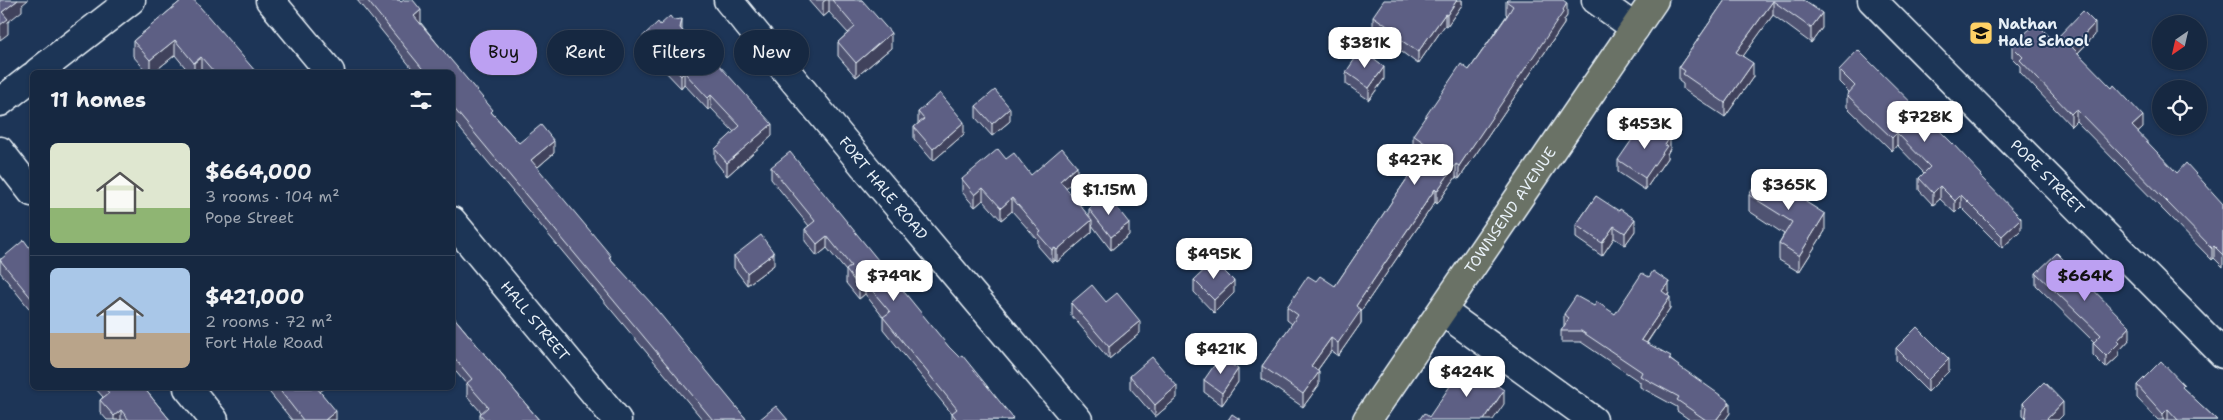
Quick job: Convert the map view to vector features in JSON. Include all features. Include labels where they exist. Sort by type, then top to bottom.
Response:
[{"type":"main road","name":"TOWNSEND AVENUE","points":[[1367,420],[1654,0]]},
{"type":"street","points":[[41,70],[131,0]]},
{"type":"street","points":[[270,0],[328,70]]},
{"type":"street","name":"FORT HALE ROAD","points":[[728,0],[875,179],[1078,420]]},
{"type":"street","points":[[1596,0],[1635,28]]},
{"type":"street","name":"POPE STREET","points":[[1872,0],[2223,354]]},
{"type":"street","points":[[0,102],[30,79]]},
{"type":"street","points":[[0,151],[30,189]]},
{"type":"street","name":"HALL STREET","points":[[455,225],[617,420]]},
{"type":"street","points":[[1442,310],[1593,420]]},
{"type":"street","points":[[190,390],[214,420]]},
{"type":"building","points":[[0,0],[18,0],[2,12],[8,19],[0,25]]},
{"type":"building","points":[[182,0],[194,0],[254,70],[212,70],[201,57],[194,63],[175,40],[150,60],[133,41]]},
{"type":"building","points":[[367,0],[399,0],[401,2],[413,0],[421,10],[414,16],[493,110],[491,112],[519,143],[541,125],[554,141],[531,160],[611,256],[609,257],[651,303],[747,420],[713,420],[455,110],[455,70],[423,70]]},
{"type":"building","points":[[832,0],[862,0],[891,33],[856,63],[838,42],[855,27]]},
{"type":"building","points":[[1384,0],[1457,0],[1418,52],[1398,38],[1400,35],[1373,16]]},
{"type":"building","points":[[1507,0],[1563,0],[1567,3],[1564,11],[1459,166],[1456,164],[1437,191],[1435,189],[1356,306],[1361,310],[1338,343],[1331,338],[1311,366],[1319,372],[1303,394],[1262,366],[1298,315],[1287,307],[1308,276],[1316,281],[1320,276],[1335,286],[1429,146],[1413,135],[1461,64],[1469,70],[1507,16],[1513,6]]},
{"type":"building","points":[[1725,0],[1803,0],[1822,13],[1811,28],[1773,1],[1736,52],[1753,63],[1725,103],[1683,74],[1685,71],[1679,67]]},
{"type":"building","points":[[2083,11],[2095,23],[2072,47],[2112,88],[2114,85],[2143,116],[2132,126],[2177,173],[2186,163],[2223,204],[2223,255],[2214,246],[2212,248],[2076,109],[2071,114],[2020,60],[2023,57],[2012,46],[2036,23],[2054,41]]},
{"type":"building","points":[[670,16],[673,20],[682,19],[680,28],[682,30],[649,30],[658,22],[660,25]]},
{"type":"building","points":[[1361,50],[1384,67],[1369,88],[1346,72]]},
{"type":"building","points":[[1858,50],[1953,144],[1982,175],[1980,176],[2021,218],[2002,236],[1961,195],[1955,201],[1940,186],[1933,193],[1919,178],[1930,167],[1897,133],[1892,138],[1847,95],[1855,86],[1839,70]]},
{"type":"building","points":[[724,71],[772,124],[727,163],[715,149],[740,126],[711,95],[708,98],[687,75],[724,75]]},
{"type":"building","points":[[995,90],[1010,108],[992,124],[976,106]]},
{"type":"building","points":[[940,93],[964,122],[933,149],[914,127],[924,119],[918,112]]},
{"type":"building","points":[[1648,122],[1670,137],[1665,145],[1667,146],[1645,178],[1618,160],[1640,128],[1642,130]]},
{"type":"building","points":[[1062,148],[1077,166],[1060,181],[1092,220],[1057,250],[1055,248],[1052,250],[1038,234],[1041,232],[1012,198],[1001,208],[983,188],[975,195],[962,179],[998,149],[1006,159],[1014,153],[1031,175]]},
{"type":"building","points":[[790,152],[949,347],[959,357],[962,355],[1013,418],[1011,420],[957,420],[952,413],[957,409],[883,317],[890,312],[865,282],[859,287],[846,270],[851,266],[827,236],[817,244],[805,229],[815,221],[771,167]]},
{"type":"building","points":[[1763,171],[1808,199],[1806,202],[1825,214],[1799,256],[1779,243],[1792,222],[1749,195]]},
{"type":"building","points":[[1107,195],[1129,223],[1111,237],[1089,209]]},
{"type":"building","points":[[1596,196],[1635,219],[1625,233],[1614,226],[1602,243],[1576,225]]},
{"type":"building","points":[[761,235],[774,253],[747,273],[734,256]]},
{"type":"building","points":[[24,240],[30,248],[30,297],[0,260]]},
{"type":"building","points":[[2057,253],[2130,327],[2117,341],[2119,343],[2106,356],[2093,343],[2101,335],[2036,273]]},
{"type":"building","points":[[1214,261],[1234,281],[1214,300],[1194,280]]},
{"type":"building","points":[[1653,271],[1669,282],[1662,291],[1670,297],[1641,340],[1671,356],[1669,359],[1730,402],[1716,420],[1706,420],[1677,400],[1679,397],[1640,376],[1642,372],[1581,331],[1561,331],[1569,318],[1564,314],[1576,296],[1594,306],[1597,302],[1615,314],[1642,273],[1649,277]]},
{"type":"building","points":[[1092,285],[1106,302],[1117,293],[1140,321],[1109,347],[1071,303]]},
{"type":"building","points":[[455,319],[539,420],[485,420],[480,414],[488,407],[467,383],[472,379],[455,359]]},
{"type":"building","points":[[1917,327],[1949,359],[1928,380],[1896,348]]},
{"type":"building","points":[[1152,357],[1177,386],[1155,405],[1130,376]]},
{"type":"building","points":[[1220,357],[1238,369],[1222,393],[1204,380]]},
{"type":"building","points":[[2161,361],[2184,385],[2182,387],[2217,420],[2178,420],[2168,409],[2163,414],[2137,385]]},
{"type":"building","points":[[1465,364],[1504,390],[1484,420],[1419,420],[1424,413],[1429,417]]},
{"type":"building","points":[[2044,382],[2063,402],[2046,420],[2025,420],[2027,407],[2023,403]]},
{"type":"building","points":[[107,390],[146,390],[170,420],[129,420],[121,410],[114,416],[100,400],[109,393]]},
{"type":"building","points":[[280,390],[319,390],[336,411],[325,420],[303,420]]},
{"type":"building","points":[[776,406],[788,420],[759,420]]},
{"type":"building","points":[[1232,414],[1241,420],[1228,420]]},
{"type":"place","name":"Nathan Hale School","points":[[1981,33]]}]
